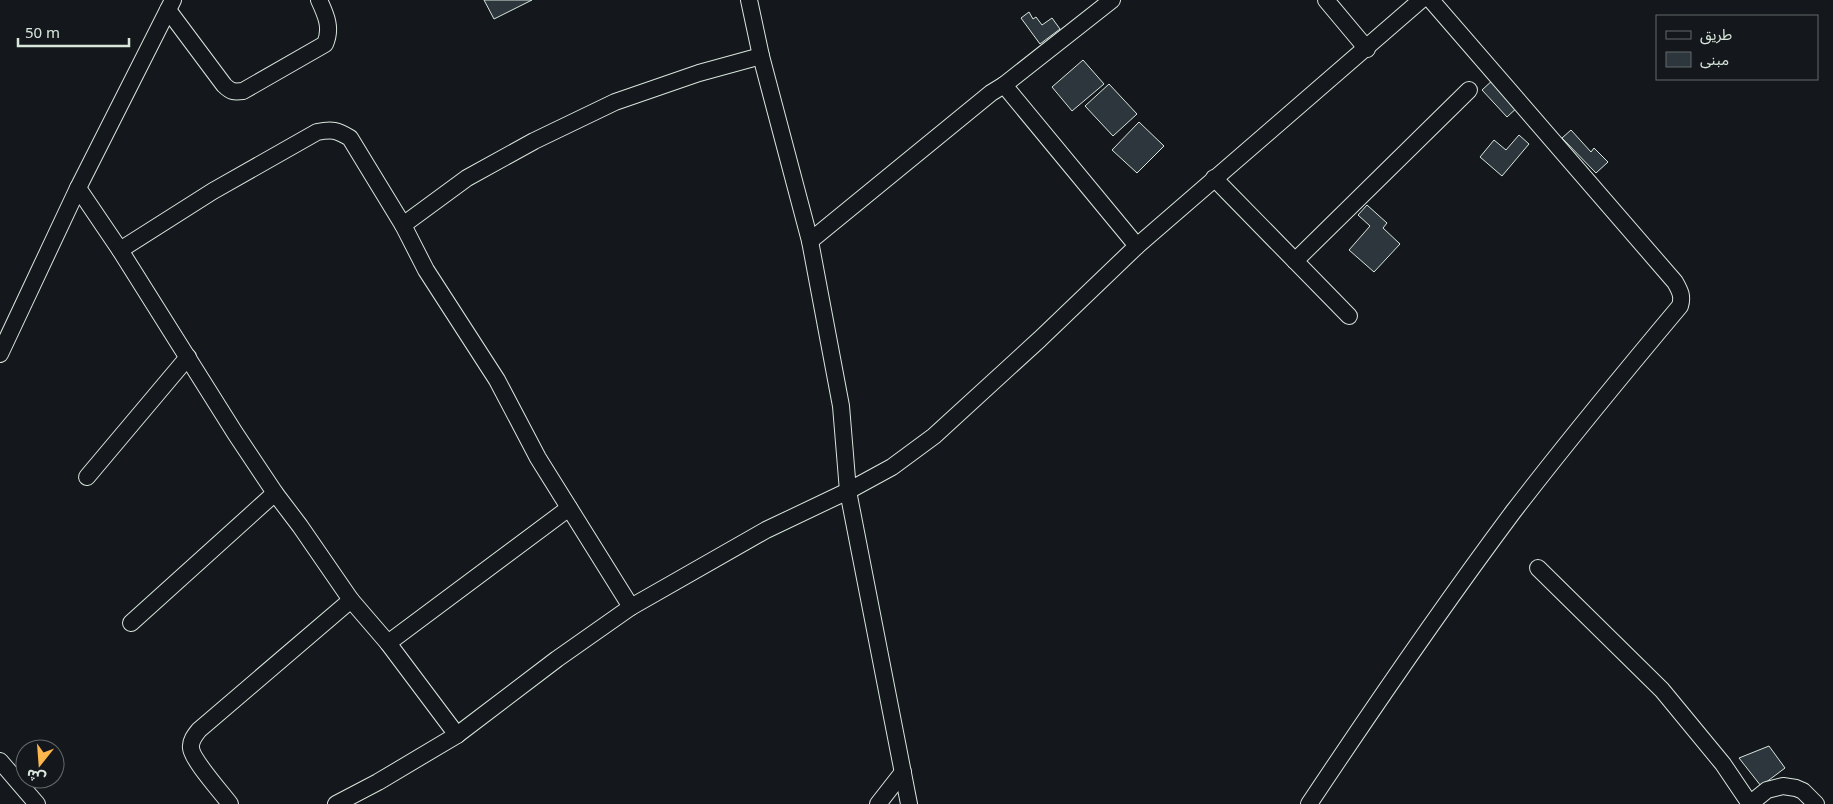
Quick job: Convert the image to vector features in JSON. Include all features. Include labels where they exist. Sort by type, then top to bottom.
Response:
[{"type":"street","points":[[0,354],[78,188],[171,5],[224,85],[230,91],[235,92],[243,91],[325,44],[329,29],[327,17],[319,0]]},
{"type":"street","points":[[749,0],[761,56],[810,240],[841,406],[848,491],[909,804]]},
{"type":"street","points":[[810,240],[991,93],[1004,85],[1112,0]]},
{"type":"street","points":[[1326,0],[1366,49]]},
{"type":"street","points":[[336,804],[378,782],[457,735],[557,659],[631,607],[766,530],[848,491],[892,467],[934,436],[1138,246],[1421,0]]},
{"type":"street","points":[[1308,804],[1404,662],[1513,512],[1596,407],[1680,306],[1682,300],[1681,293],[1675,282],[1431,0]]},
{"type":"street","points":[[403,225],[467,178],[534,141],[616,102],[700,72],[761,56]]},
{"type":"street","points":[[1004,85],[1138,246]]},
{"type":"street","points":[[1295,261],[1469,90]]},
{"type":"street","points":[[120,250],[222,186],[317,132],[339,131],[350,138],[403,225],[426,270],[497,380],[538,458],[631,607]]},
{"type":"street","points":[[1214,178],[1348,316]]},
{"type":"street","points":[[78,188],[120,250],[274,493],[300,526],[351,600],[388,642],[457,735]]},
{"type":"street","points":[[87,478],[188,357]]},
{"type":"street","points":[[131,623],[274,493]]},
{"type":"street","points":[[388,642],[569,508]]},
{"type":"street","points":[[1538,568],[1662,690],[1723,764],[1750,804],[1767,790],[1783,786],[1802,791],[1816,804]]},
{"type":"street","points":[[230,804],[194,757],[191,748],[192,739],[199,730],[351,600]]},
{"type":"street","points":[[0,761],[37,804]]},
{"type":"street","points":[[878,804],[903,772]]},
{"type":"building","points":[[484,0],[532,0],[494,19]]},
{"type":"building","points":[[1029,12],[1033,19],[1036,17],[1042,25],[1052,18],[1060,29],[1040,44],[1021,18]]},
{"type":"building","points":[[1083,60],[1104,84],[1072,111],[1052,87]]},
{"type":"building","points":[[1495,78],[1520,105],[1507,117],[1482,90]]},
{"type":"building","points":[[1109,84],[1137,114],[1113,136],[1085,106]]},
{"type":"building","points":[[1139,122],[1164,146],[1137,173],[1112,150]]},
{"type":"building","points":[[1571,130],[1591,152],[1594,148],[1608,162],[1596,173],[1562,138]]},
{"type":"building","points":[[1519,135],[1529,144],[1502,176],[1480,157],[1494,140],[1506,150]]},
{"type":"building","points":[[1367,205],[1387,223],[1383,228],[1400,244],[1374,272],[1349,250],[1370,226],[1358,215]]},
{"type":"building","points":[[1769,746],[1785,768],[1761,786],[1739,758]]}]
